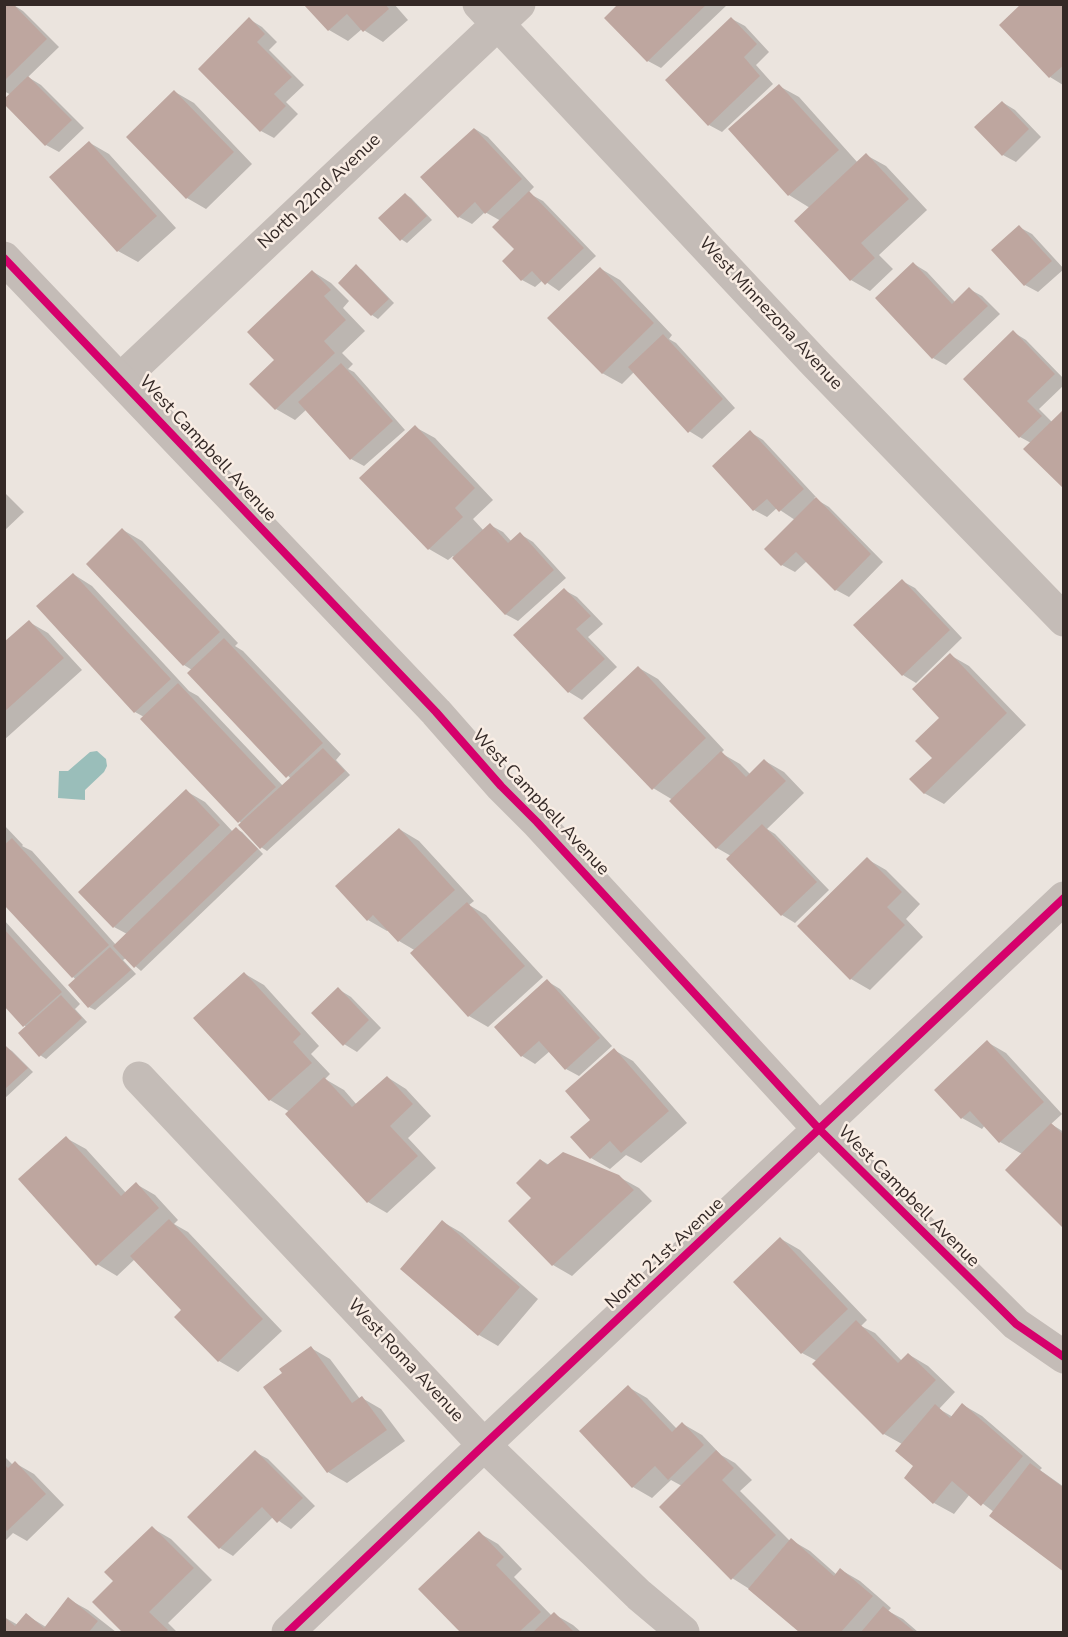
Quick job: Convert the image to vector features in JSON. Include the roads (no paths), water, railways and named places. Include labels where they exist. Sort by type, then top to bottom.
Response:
[{"type":"street","name":"North 22nd Avenue","points":[[121,379],[499,11]]},
{"type":"street","name":"West Minnezona Avenue","points":[[499,11],[814,362],[1064,620]]},
{"type":"street","name":"West Campbell Avenue","points":[[4,258],[436,712],[501,786],[537,822],[819,1129],[1016,1324],[1064,1357]]},
{"type":"street","name":"North 21st Avenue","points":[[288,1632],[484,1444],[1064,898]]},
{"type":"street","name":"West Roma Avenue","points":[[139,1078],[484,1444],[639,1595],[683,1632]]},
{"type":"water","points":[[97,751],[106,759],[107,766],[104,772],[85,790],[85,800],[58,798],[59,771],[68,771],[90,752]]}]
